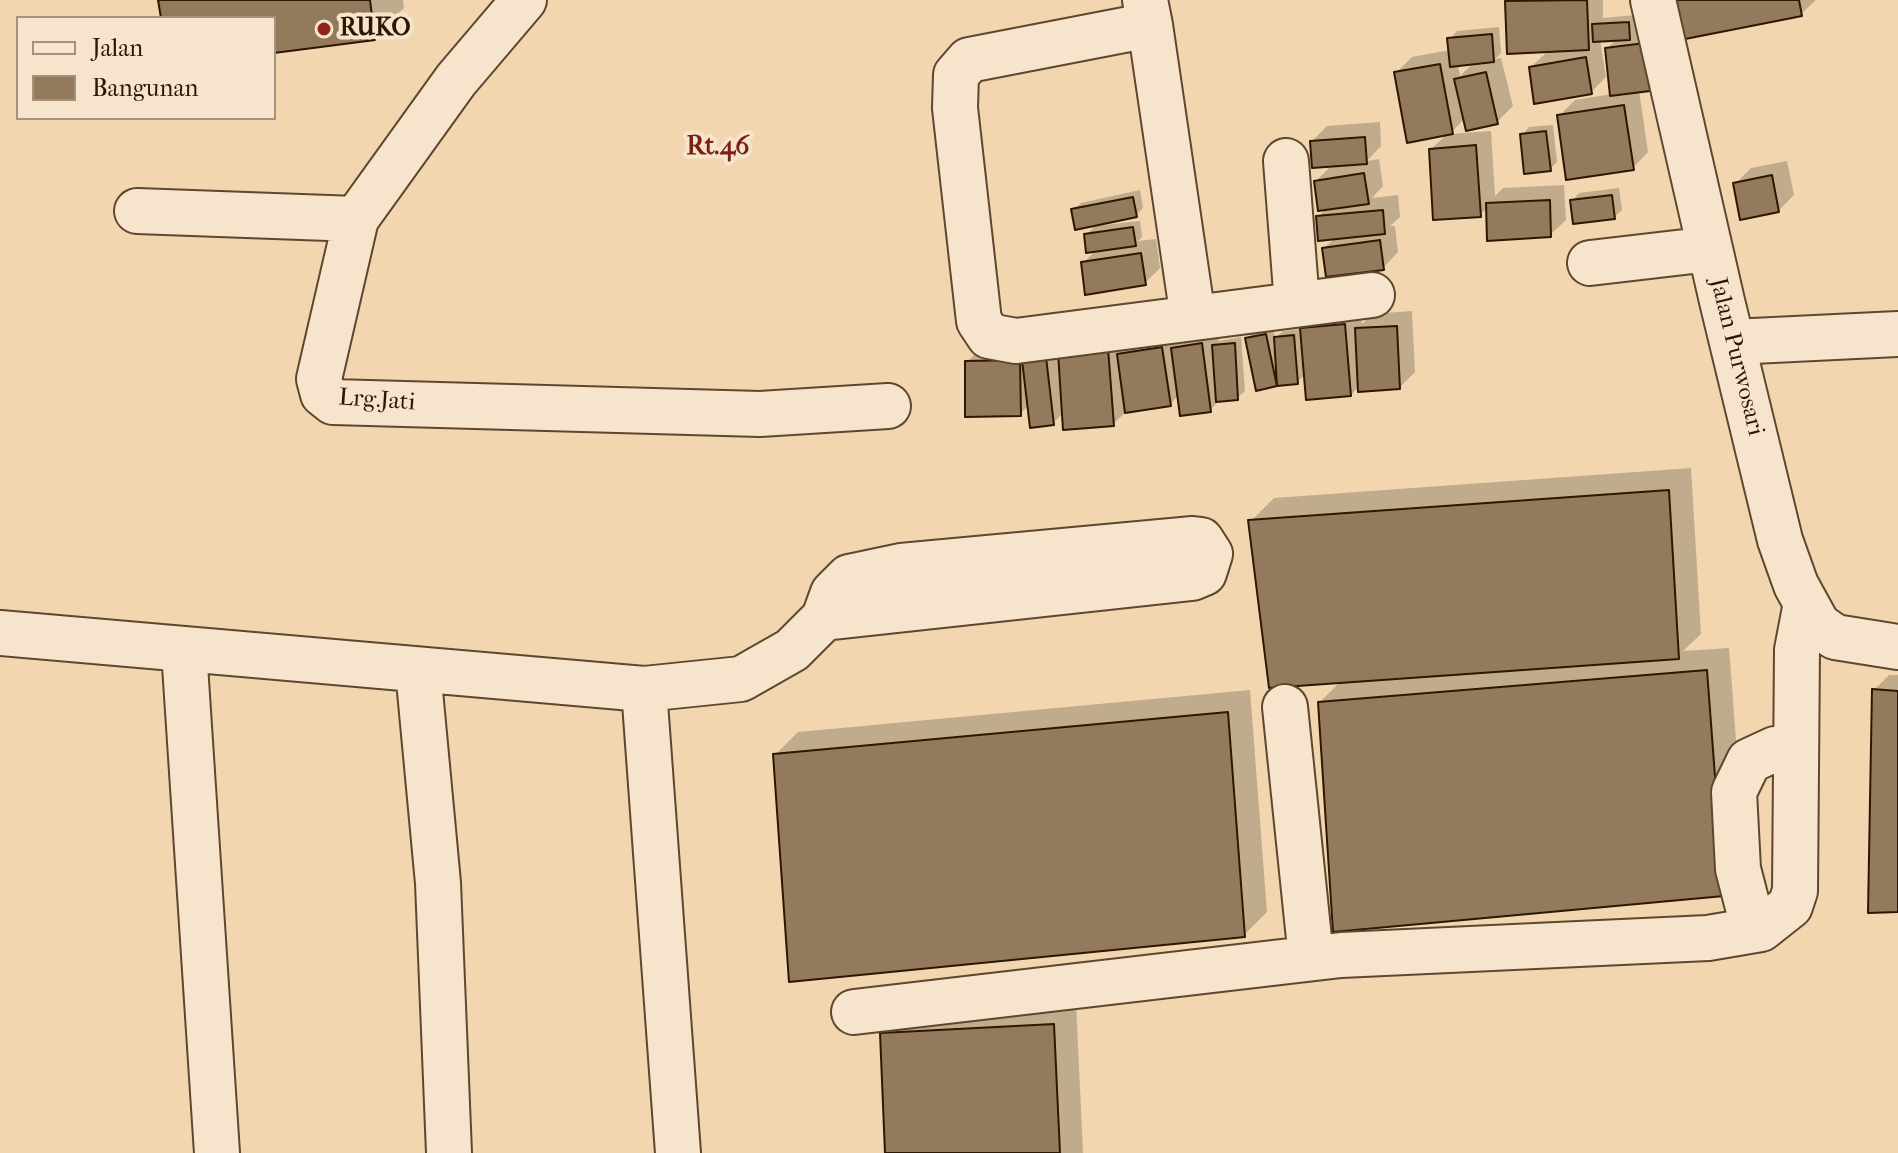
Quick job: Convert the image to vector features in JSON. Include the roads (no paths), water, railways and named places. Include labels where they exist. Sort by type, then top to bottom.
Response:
[{"type":"street","name":"Lrg.Jati","points":[[524,0],[456,80],[356,219],[319,379],[323,394],[333,402],[760,414],[888,406]]},
{"type":"street","name":"Jalan Purwosari","points":[[1653,0],[1780,540],[1818,625],[1835,637],[1898,647]]},
{"type":"street","points":[[1193,318],[1148,13],[969,60],[956,75],[955,108],[979,321],[989,336],[1016,341],[1372,295]]},
{"type":"street","points":[[1286,161],[1308,302]]},
{"type":"street","points":[[137,211],[356,219]]},
{"type":"street","points":[[1590,263],[1710,249]]},
{"type":"street","points":[[1732,342],[1898,334]]},
{"type":"street","points":[[0,633],[644,689],[741,679],[792,650],[824,618],[991,579]]},
{"type":"street","points":[[854,1012],[1311,958],[1708,938],[1761,929],[1790,906],[1795,891],[1797,650],[1806,603]]},
{"type":"street","points":[[184,650],[217,1153]]},
{"type":"street","points":[[418,670],[438,883],[449,1153]]},
{"type":"street","points":[[644,689],[678,1153]]},
{"type":"street","points":[[1285,707],[1311,958]]},
{"type":"street","points":[[1761,929],[1750,915],[1738,869],[1734,792],[1749,761],[1775,749],[1796,748]]},
{"type":"place","name":"RUKO","points":[[324,29]]},
{"type":"district","name":"Rt.46","points":[[718,148]]}]
